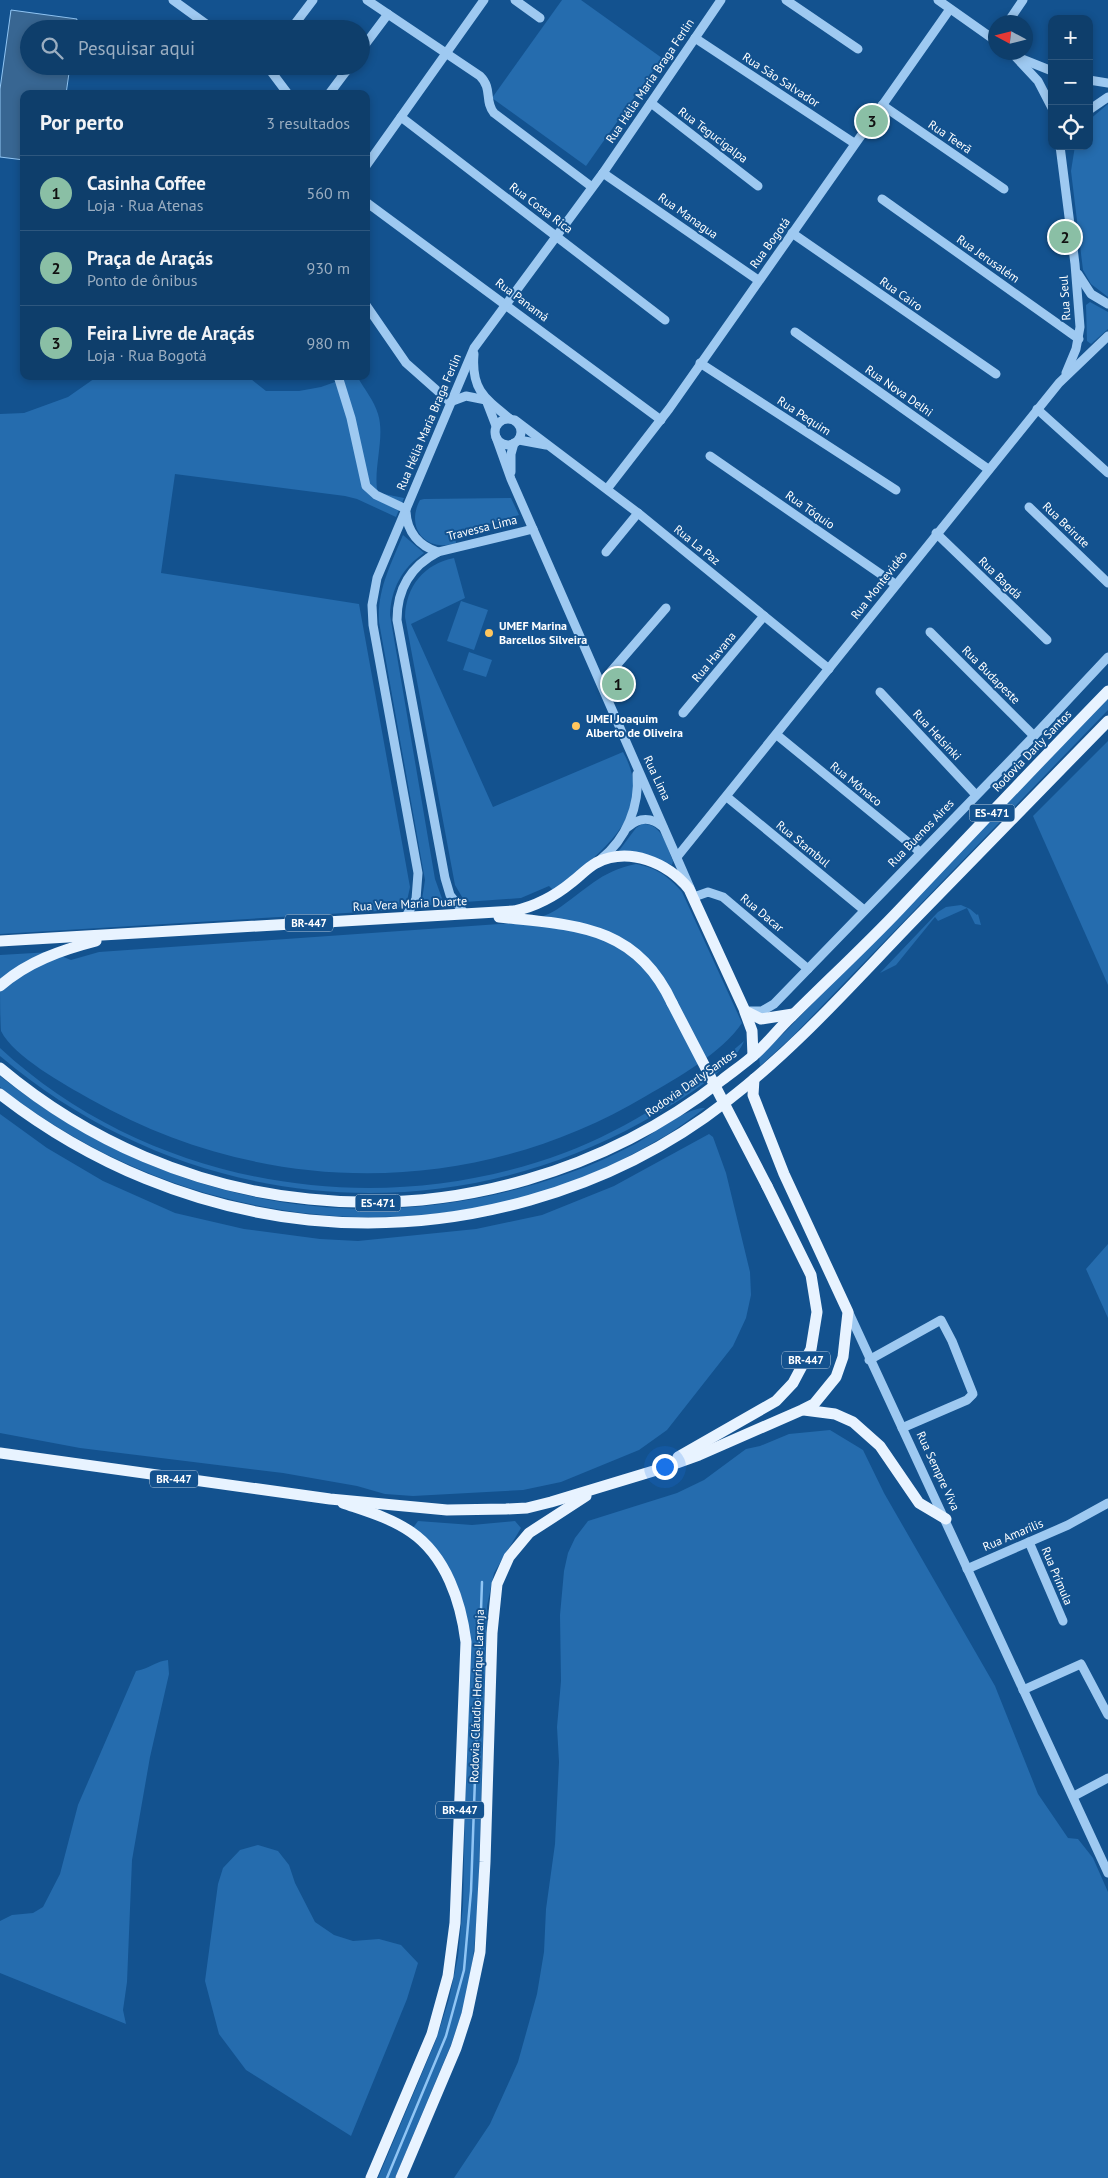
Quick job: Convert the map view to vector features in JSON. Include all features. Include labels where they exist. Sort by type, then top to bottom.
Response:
[{"type":"main road","name":"Rodovia Darly Santos","points":[[0,1068],[44,1102],[124,1148],[173,1168],[224,1184],[276,1195],[322,1201],[367,1203],[413,1201],[459,1196],[518,1182],[569,1166],[612,1148],[652,1127],[691,1102],[753,1056],[875,935],[1108,692]]},
{"type":"main road","name":"ES-471","points":[[0,1094],[46,1127],[94,1155],[137,1176],[226,1206],[273,1215],[320,1221],[375,1223],[430,1220],[485,1211],[531,1200],[576,1185],[620,1167],[662,1145],[702,1119],[754,1080],[846,992],[1108,721]]},
{"type":"main road","name":"Rua Vera Maria Duarte","points":[[152,933],[514,911],[538,904],[553,896],[596,863],[624,857],[653,862],[676,875],[694,896]]},
{"type":"main road","name":"Rua Lima","points":[[694,896],[744,1009],[752,1031],[753,1056]]},
{"type":"main road","name":"BR-447","points":[[465,914],[568,924],[602,933],[623,943],[643,959],[660,980],[672,1002],[811,1275],[817,1312],[811,1349],[793,1382],[776,1401],[660,1469]]},
{"type":"main road","name":"BR-447","points":[[0,986],[32,964],[64,951],[109,938],[152,933]]},
{"type":"main road","points":[[0,941],[152,933]]},
{"type":"main road","points":[[744,1009],[761,1019],[794,1014]]},
{"type":"main road","name":"Rua Sempre Viva","points":[[754,1080],[753,1095],[784,1174],[848,1312]]},
{"type":"main road","name":"BR-447","points":[[0,1453],[330,1499],[446,1510],[528,1508],[599,1489],[699,1455],[814,1404],[836,1377],[843,1357],[848,1312]]},
{"type":"main road","points":[[802,1410],[835,1414],[853,1422],[880,1446],[919,1503],[946,1519]]},
{"type":"main road","name":"Rodovia Cláudio Henrique Laranja","points":[[401,2178],[456,2048],[467,2014],[480,1952],[485,1862],[492,1633],[497,1584],[509,1557],[529,1533],[599,1489]]},
{"type":"main road","name":"Rodovia Cláudio Henrique Laranja","points":[[330,1499],[397,1524],[412,1532],[426,1546],[438,1561],[458,1598],[466,1642],[456,1914],[448,1976],[432,2034],[371,2178]]},
{"type":"street","points":[[175,0],[201,20]]},
{"type":"street","points":[[298,20],[313,0]]},
{"type":"street","points":[[367,0],[447,53],[486,82],[489,102],[494,113],[592,187]]},
{"type":"street","points":[[370,160],[484,0]]},
{"type":"street","points":[[515,0],[540,18]]},
{"type":"street","name":"Rua Hélia Maria Braga Ferlin","points":[[405,918],[416,898],[418,873],[373,625],[372,605],[377,578],[474,348],[603,173],[721,0]]},
{"type":"street","points":[[786,0],[858,49]]},
{"type":"street","points":[[938,0],[988,36]]},
{"type":"street","points":[[1013,15],[1023,0]]},
{"type":"street","name":"Rua Bogotá","points":[[607,489],[661,420],[950,9]]},
{"type":"street","points":[[370,38],[388,14]]},
{"type":"street","name":"Rua São Salvador","points":[[695,38],[854,143]]},
{"type":"street","points":[[1019,60],[1038,81],[1050,105]]},
{"type":"street","points":[[1027,60],[1048,69]]},
{"type":"street","points":[[274,75],[285,90]]},
{"type":"street","points":[[332,90],[343,75]]},
{"type":"street","points":[[1093,81],[1108,83]]},
{"type":"street","points":[[1093,107],[1108,97]]},
{"type":"street","name":"Rua Tegucigalpa","points":[[651,104],[758,186]]},
{"type":"street","name":"Rua Teerã","points":[[882,105],[1004,189]]},
{"type":"street","name":"Rua Costa Rica","points":[[401,117],[665,320]]},
{"type":"street","name":"Rua Seul","points":[[1059,383],[1073,359],[1079,338],[1075,264],[1061,150]]},
{"type":"street","points":[[1066,181],[1065,161],[1067,150]]},
{"type":"street","name":"Rua Managua","points":[[603,173],[758,280]]},
{"type":"street","name":"Rua Jerusalém","points":[[882,199],[1079,338]]},
{"type":"street","name":"Rua Panamá","points":[[370,205],[661,420]]},
{"type":"street","name":"Rua Cairo","points":[[792,233],[996,374]]},
{"type":"street","points":[[1075,264],[1086,288],[1097,298],[1108,304]]},
{"type":"street","points":[[370,311],[406,363],[450,402],[466,396],[486,400]]},
{"type":"street","name":"Rua Nova Delhi","points":[[795,332],[988,469]]},
{"type":"street","name":"Rua Montevidéo","points":[[677,857],[1037,409],[1059,383],[1108,336]]},
{"type":"street","name":"Rua La Paz","points":[[474,348],[476,386],[486,400],[496,426]]},
{"type":"street","name":"Rua Pequim","points":[[700,364],[896,490]]},
{"type":"street","points":[[339,380],[351,418],[366,486],[376,495],[406,509],[407,522],[412,534],[420,543],[438,552]]},
{"type":"street","name":"Rua La Paz","points":[[486,400],[638,513],[829,669]]},
{"type":"street","points":[[1037,409],[1108,473]]},
{"type":"street","points":[[504,419],[512,419],[521,429],[517,441],[504,444],[496,437],[496,426],[504,419]]},
{"type":"street","name":"Rua Lima","points":[[496,437],[511,480],[694,896]]},
{"type":"street","name":"Rua La Paz","points":[[517,441],[546,445]]},
{"type":"street","name":"Rua Lima","points":[[511,480],[511,454],[517,441]]},
{"type":"street","name":"Rua Tóquio","points":[[710,456],[895,584]]},
{"type":"street","name":"Rua Beirute","points":[[1029,506],[1108,583]]},
{"type":"street","points":[[606,552],[638,513]]},
{"type":"street","name":"Travessa Lima","points":[[438,552],[533,529]]},
{"type":"street","name":"Rua Bagdá","points":[[936,533],[1047,640]]},
{"type":"street","points":[[438,552],[422,561],[405,582],[398,601],[397,620],[445,878],[450,895],[465,914]]},
{"type":"street","points":[[601,683],[666,608]]},
{"type":"street","name":"Rua Havana","points":[[683,713],[764,616]]},
{"type":"street","name":"Rua Budapeste","points":[[930,632],[1034,736]]},
{"type":"street","name":"Rua Buenos Aires","points":[[744,1009],[757,1012],[770,1007],[1034,736],[1108,657]]},
{"type":"street","name":"Rua Helsinki","points":[[880,692],[976,795]]},
{"type":"street","name":"Rua Mônaco","points":[[776,735],[920,852]]},
{"type":"street","name":"Rua Vera Maria Duarte","points":[[596,863],[613,848],[626,829],[636,799],[637,768]]},
{"type":"street","name":"Rua Stambul","points":[[727,797],[864,910]]},
{"type":"street","points":[[626,829],[635,822],[646,819],[656,822],[665,829]]},
{"type":"street","name":"Rua Dacar","points":[[694,896],[708,892],[723,897],[808,969]]},
{"type":"street","name":"Rua Sempre Viva","points":[[848,1312],[869,1360],[946,1519],[1023,1690],[1105,1860],[1108,1873]]},
{"type":"street","points":[[869,1360],[941,1320],[952,1341],[973,1394],[967,1400],[902,1428]]},
{"type":"street","name":"Rua Amarílis","points":[[967,1569],[1068,1525],[1108,1503]]},
{"type":"street","name":"Rua Prímula","points":[[1029,1542],[1063,1621]]},
{"type":"street","points":[[1023,1690],[1081,1664],[1108,1715]]},
{"type":"street","points":[[1074,1796],[1108,1778]]},
{"type":"shaded area","points":[[562,0],[581,0],[662,58],[586,166],[492,98]]},
{"type":"shaded area","points":[[11,10],[77,19],[20,20],[20,75],[69,75],[67,90],[20,90],[20,160],[0,157],[0,89]]},
{"type":"shaded area","points":[[1108,104],[1108,297],[1091,284],[1083,270],[1071,171],[1074,150],[1093,150],[1093,117]]},
{"type":"shaded area","points":[[1090,302],[1108,312],[1108,329],[1091,344],[1087,341],[1086,305]]},
{"type":"shaded area","points":[[92,380],[252,380],[266,391],[299,391],[321,387],[335,382],[335,380],[359,380],[376,409],[380,423],[377,489],[379,493],[404,498],[396,517],[357,499],[345,496],[175,474],[161,573],[359,604],[410,887],[407,901],[396,910],[0,934],[0,414],[24,413],[68,397]]},
{"type":"shaded area","points":[[511,498],[519,515],[455,534],[456,543],[445,545],[427,541],[417,529],[415,520],[416,510],[420,500]]},
{"type":"shaded area","points":[[403,535],[424,553],[410,565],[399,580],[395,588],[390,615],[435,879],[444,904],[421,906],[425,880],[379,622],[380,599],[383,588]]},
{"type":"shaded area","points":[[454,558],[465,598],[411,624],[493,807],[623,752],[632,775],[633,796],[628,815],[617,832],[587,864],[554,891],[549,886],[521,898],[465,902],[455,885],[405,617],[409,596],[419,578],[434,565]]},
{"type":"shaded area","points":[[461,601],[488,610],[474,650],[447,641]]},
{"type":"shaded area","points":[[469,652],[492,660],[486,677],[463,670]]},
{"type":"shaded area","points":[[1108,699],[1108,710],[792,1037],[760,1066],[759,1056],[785,1032]]},
{"type":"shaded area","points":[[1108,741],[1108,985],[1033,816]]},
{"type":"shaded area","points":[[642,824],[654,827],[659,831],[673,861],[672,865],[645,854],[618,852],[636,828]]},
{"type":"shaded area","points":[[636,864],[662,874],[682,892],[742,1023],[723,1045],[711,1055],[646,1096],[580,1130],[511,1154],[440,1168],[368,1173],[297,1169],[226,1155],[157,1132],[90,1099],[28,1060],[7,1041],[1,1031],[0,955],[51,952],[71,960],[99,952],[528,922],[556,910],[593,882],[612,871]]},
{"type":"shaded area","points":[[961,905],[970,909],[977,915],[978,914],[981,925],[975,924],[967,908],[938,921],[935,917],[896,965],[880,973],[938,912],[946,907]]},
{"type":"shaded area","points":[[744,1041],[738,1052],[727,1064],[684,1097],[642,1122],[562,1159],[479,1182],[395,1192],[310,1190],[228,1175],[147,1147],[71,1108],[0,1056],[0,1048],[59,1095],[124,1133],[194,1161],[267,1179],[342,1187],[417,1186],[492,1175],[564,1153],[588,1143],[636,1119],[681,1090]]},
{"type":"shaded area","points":[[0,1076],[63,1120],[130,1156],[200,1183],[271,1200],[345,1208],[419,1206],[494,1195],[569,1173],[611,1156],[635,1144],[679,1117],[705,1108],[664,1136],[578,1179],[494,1204],[408,1216],[321,1215],[235,1201],[152,1175],[73,1137],[0,1087]]},
{"type":"shaded area","points":[[0,1114],[47,1148],[103,1181],[175,1213],[244,1229],[320,1239],[358,1241],[476,1229],[542,1215],[614,1186],[709,1134],[713,1137],[726,1173],[750,1272],[751,1295],[746,1318],[733,1346],[667,1430],[639,1450],[561,1482],[523,1490],[413,1496],[385,1494],[357,1486],[283,1473],[80,1448],[0,1433]]},
{"type":"shaded area","points":[[1108,1244],[1108,1318],[1086,1269]]},
{"type":"shaded area","points":[[830,1430],[863,1450],[884,1493],[995,1686],[1038,1794],[1068,1838],[1078,1839],[1093,1858],[1108,1892],[1108,2178],[454,2178],[490,2124],[518,2062],[537,1994],[544,1952],[546,1909],[555,1844],[559,1762],[557,1727],[561,1681],[560,1615],[564,1571],[568,1553],[575,1538],[588,1521],[677,1493],[704,1480],[746,1449],[760,1446],[789,1434]]},
{"type":"shaded area","points":[[418,1521],[472,1525],[515,1521],[521,1528],[494,1573],[487,1606],[478,1908],[473,1958],[465,2003],[451,2045],[395,2178],[378,2178],[436,2040],[449,1999],[458,1957],[463,1905],[469,1626],[460,1592],[413,1528]]},
{"type":"shaded area","points":[[168,1660],[169,1674],[150,1757],[132,1860],[127,1982],[123,2010],[126,2024],[0,1973],[0,1921],[12,1915],[33,1913],[43,1907],[60,1874],[78,1805],[136,1671]]},
{"type":"shaded area","points":[[258,1845],[278,1851],[289,1865],[295,1883],[315,1922],[334,1935],[353,1941],[379,1939],[401,1945],[418,1963],[407,1999],[351,2136],[246,2070],[219,2034],[205,1981],[218,1884],[223,1868],[240,1850]]},
{"type":"waterway","points":[[387,2178],[446,2036],[464,1970],[471,1891],[482,1582]]},
{"type":"place","name":"Feira Livre de Araçás","points":[[872,121]]},
{"type":"place","name":"Praça de Araçás","points":[[1065,237]]},
{"type":"place","name":"UMEF Marina Barcellos Silveira","points":[[489,633]]},
{"type":"place","name":"Casinha Coffee","points":[[618,684]]},
{"type":"place","name":"UMEI Joaquim Alberto de Oliveira","points":[[576,726]]}]
